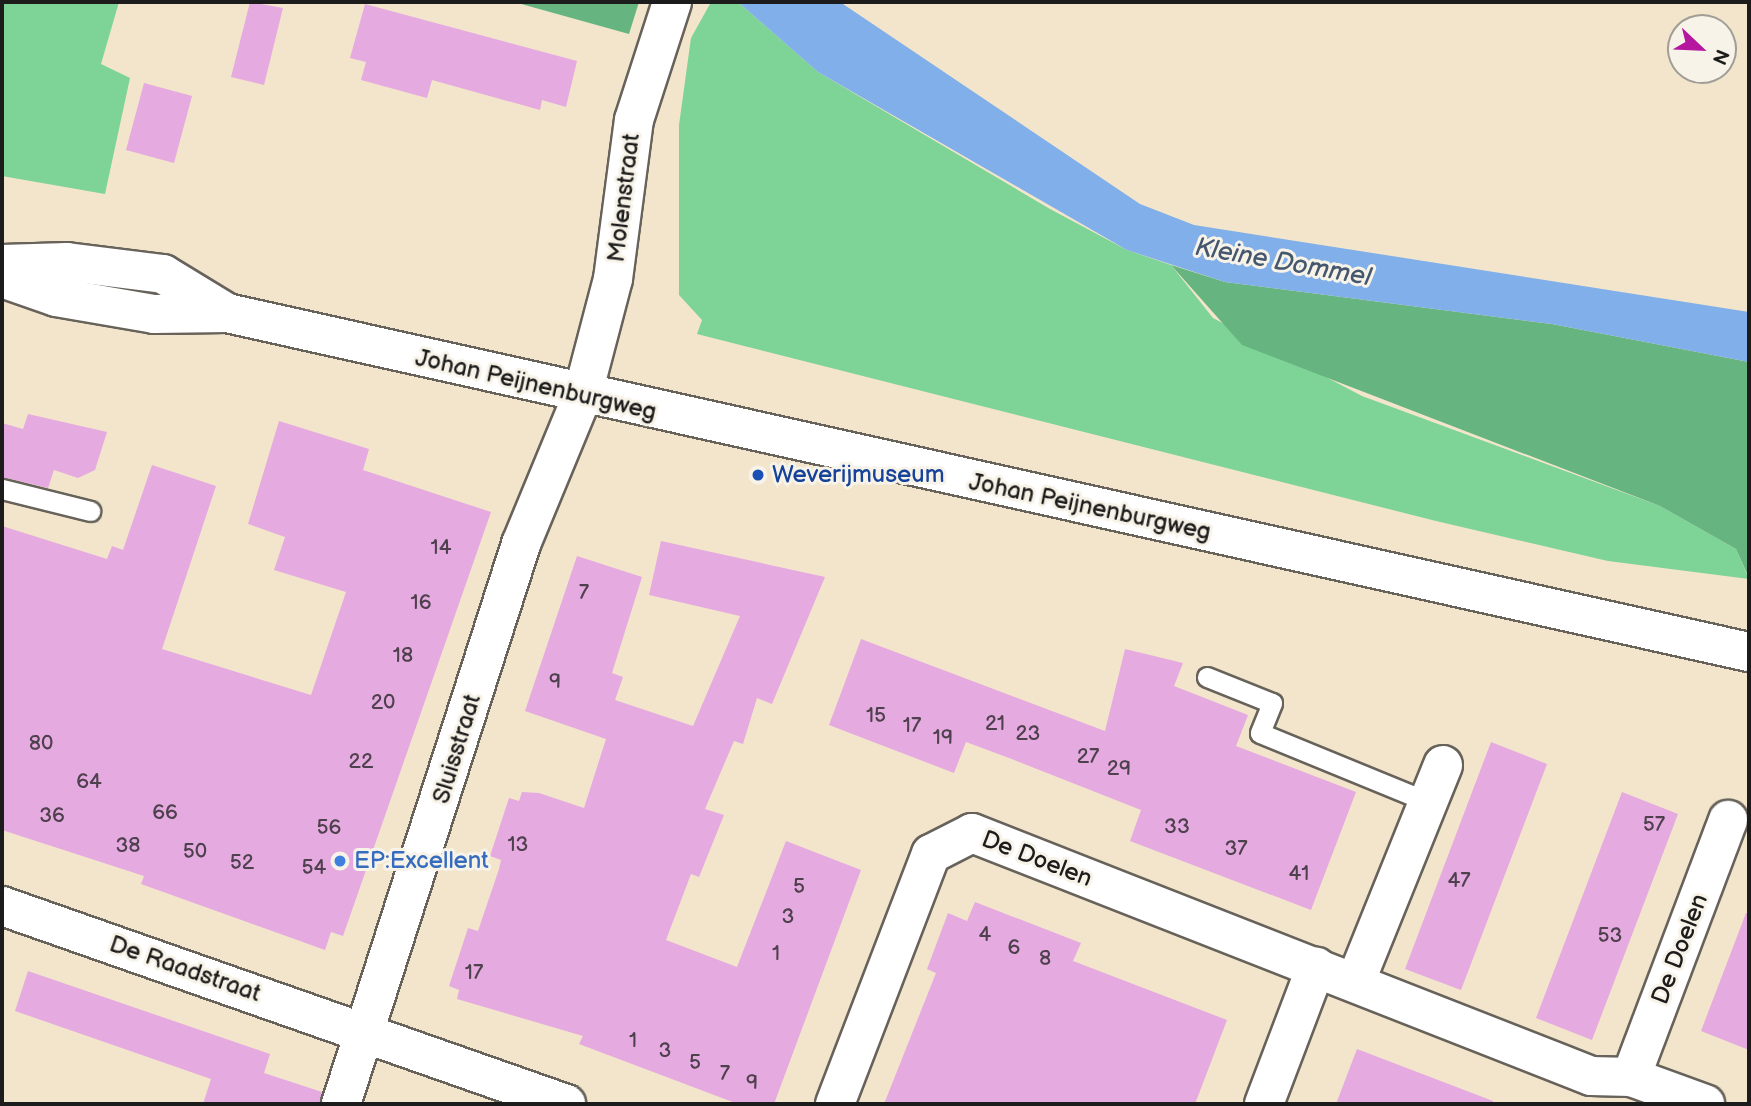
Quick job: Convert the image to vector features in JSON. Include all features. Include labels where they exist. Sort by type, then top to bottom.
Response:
[{"type":"street","name":"Molenstraat","points":[[582,397],[613,279],[634,120],[672,2]]},
{"type":"street","name":"Johan Peijnenburgweg","points":[[2,264],[67,262],[163,274],[227,313]]},
{"type":"street","name":"Johan Peijnenburgweg","points":[[2,278],[56,297],[154,314],[227,313],[582,397],[1749,652]]},
{"type":"street","name":"Sluisstraat","points":[[341,1104],[369,1032],[521,544],[582,397]]},
{"type":"street","points":[[1355,983],[1443,765]]},
{"type":"street","name":"De Doelen","points":[[1631,1077],[1728,820]]},
{"type":"street","name":"De Doelen","points":[[835,1104],[931,854],[972,833],[1591,1076],[1631,1077],[1704,1104]]},
{"type":"street","name":"De Raadstraat","points":[[2,906],[369,1032],[566,1104]]},
{"type":"street","points":[[1264,1104],[1316,967]]},
{"type":"lane","points":[[2,488],[90,512]]},
{"type":"lane","points":[[1207,677],[1272,703],[1260,733],[1428,802]]},
{"type":"green space","points":[[2,2],[119,2],[101,64],[130,78],[105,194],[2,176]]},
{"type":"green space","points":[[514,2],[639,2],[629,34]]},
{"type":"green space","points":[[711,2],[738,2],[818,72],[1050,209],[1127,250],[1171,265],[1213,318],[1362,396],[1660,506],[1736,549],[1749,579],[1608,561],[1436,521],[697,334],[702,320],[679,295],[679,125],[691,38]]},
{"type":"green space","points":[[1171,265],[1225,282],[1552,324],[1749,362],[1749,578],[1736,549],[1660,506],[1242,345]]},
{"type":"water","name":"Kleine Dommel","points":[[738,2],[840,2],[1140,204],[1194,225],[1749,312],[1749,362],[1552,324],[1225,282],[1127,250],[818,72]]},
{"type":"building","points":[[250,2],[283,8],[264,85],[231,77]]},
{"type":"building","points":[[365,4],[577,61],[566,107],[542,100],[540,110],[432,80],[427,98],[361,80],[366,62],[350,58]]},
{"type":"building","points":[[144,83],[192,96],[174,163],[126,150]]},
{"type":"building","points":[[28,414],[107,432],[95,470],[78,478],[54,470],[48,488],[2,477],[2,423],[23,429]]},
{"type":"building","points":[[279,421],[369,449],[363,470],[491,512],[343,936],[331,932],[325,950],[141,884],[144,876],[2,830],[2,526],[107,559],[112,546],[123,550],[152,465],[216,486],[162,649],[311,695],[346,592],[274,570],[285,537],[248,524]]},
{"type":"building","points":[[661,541],[825,577],[772,704],[757,698],[743,744],[734,741],[705,809],[724,815],[699,877],[691,874],[666,940],[737,967],[786,841],[861,870],[774,1104],[738,1104],[579,1044],[583,1036],[457,999],[459,990],[449,986],[468,928],[478,931],[499,869],[501,860],[490,856],[509,798],[519,801],[522,792],[539,793],[584,808],[606,739],[525,711],[577,556],[642,577],[612,673],[623,677],[615,700],[693,726],[740,616],[649,595]]},
{"type":"building","points":[[861,639],[1105,731],[1125,649],[1183,663],[1174,686],[1248,715],[1236,746],[1356,792],[1311,910],[1130,841],[1141,810],[1009,758],[966,742],[954,773],[829,725]]},
{"type":"building","points":[[1491,742],[1547,764],[1461,990],[1405,969]]},
{"type":"building","points":[[1622,792],[1678,814],[1592,1040],[1536,1018]]},
{"type":"building","points":[[975,902],[1081,943],[1073,961],[1227,1020],[1195,1104],[884,1104],[936,973],[927,969],[948,913],[967,921]]},
{"type":"building","points":[[1746,913],[1749,913],[1749,1050],[1701,1031]]},
{"type":"building","points":[[28,971],[270,1054],[264,1073],[322,1092],[320,1104],[203,1104],[211,1079],[15,1011]]},
{"type":"building","points":[[1357,1049],[1493,1101],[1493,1104],[1336,1104]]},
{"type":"place","name":"Weverijmuseum","points":[[758,475]]},
{"type":"place","name":"EP:Excellent","points":[[340,861]]}]
